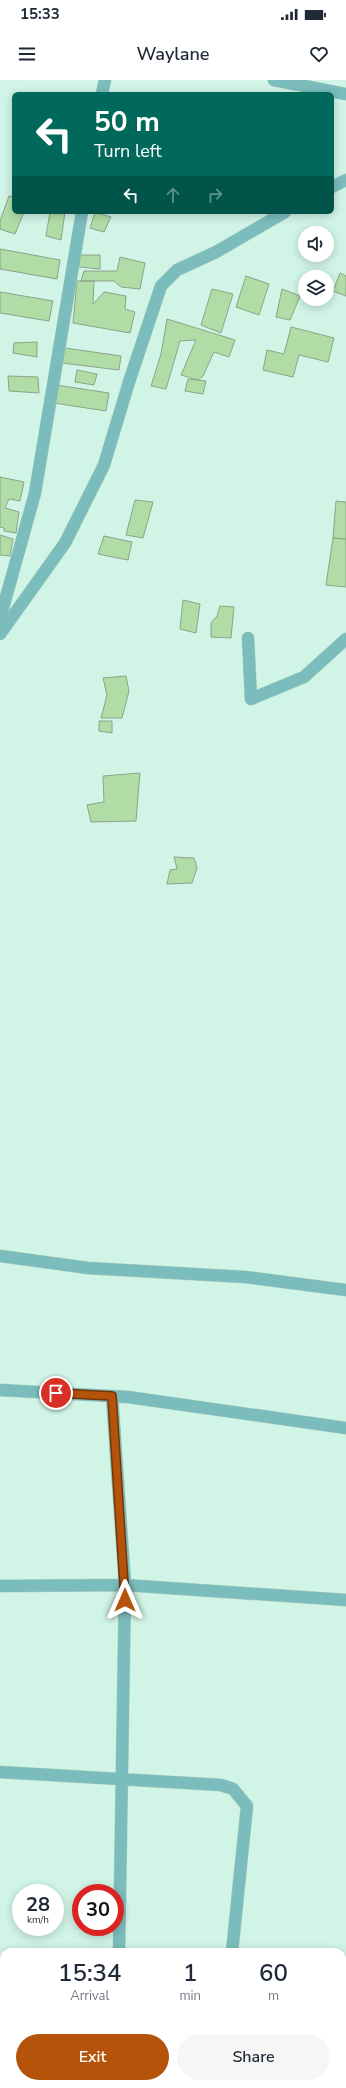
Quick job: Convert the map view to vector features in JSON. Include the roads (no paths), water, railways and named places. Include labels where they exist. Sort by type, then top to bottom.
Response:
[{"type":"street","points":[[102,92],[105,80]]},
{"type":"street","points":[[274,80],[346,94]]},
{"type":"street","points":[[334,186],[346,180]]},
{"type":"street","points":[[0,618],[35,493],[82,214]]},
{"type":"street","points":[[0,634],[65,543],[104,465],[129,382],[161,286],[177,270],[216,252],[282,214]]},
{"type":"street","points":[[248,638],[251,700],[304,677],[346,639]]},
{"type":"street","points":[[0,1256],[88,1268],[244,1277],[346,1290]]},
{"type":"street","points":[[0,1390],[112,1396],[346,1428]]},
{"type":"street","points":[[112,1396],[125,1584],[119,1948]]},
{"type":"street","points":[[0,1586],[125,1584],[346,1600]]},
{"type":"street","points":[[0,1772],[122,1780],[221,1784],[233,1789],[246,1806],[232,1948]]}]
